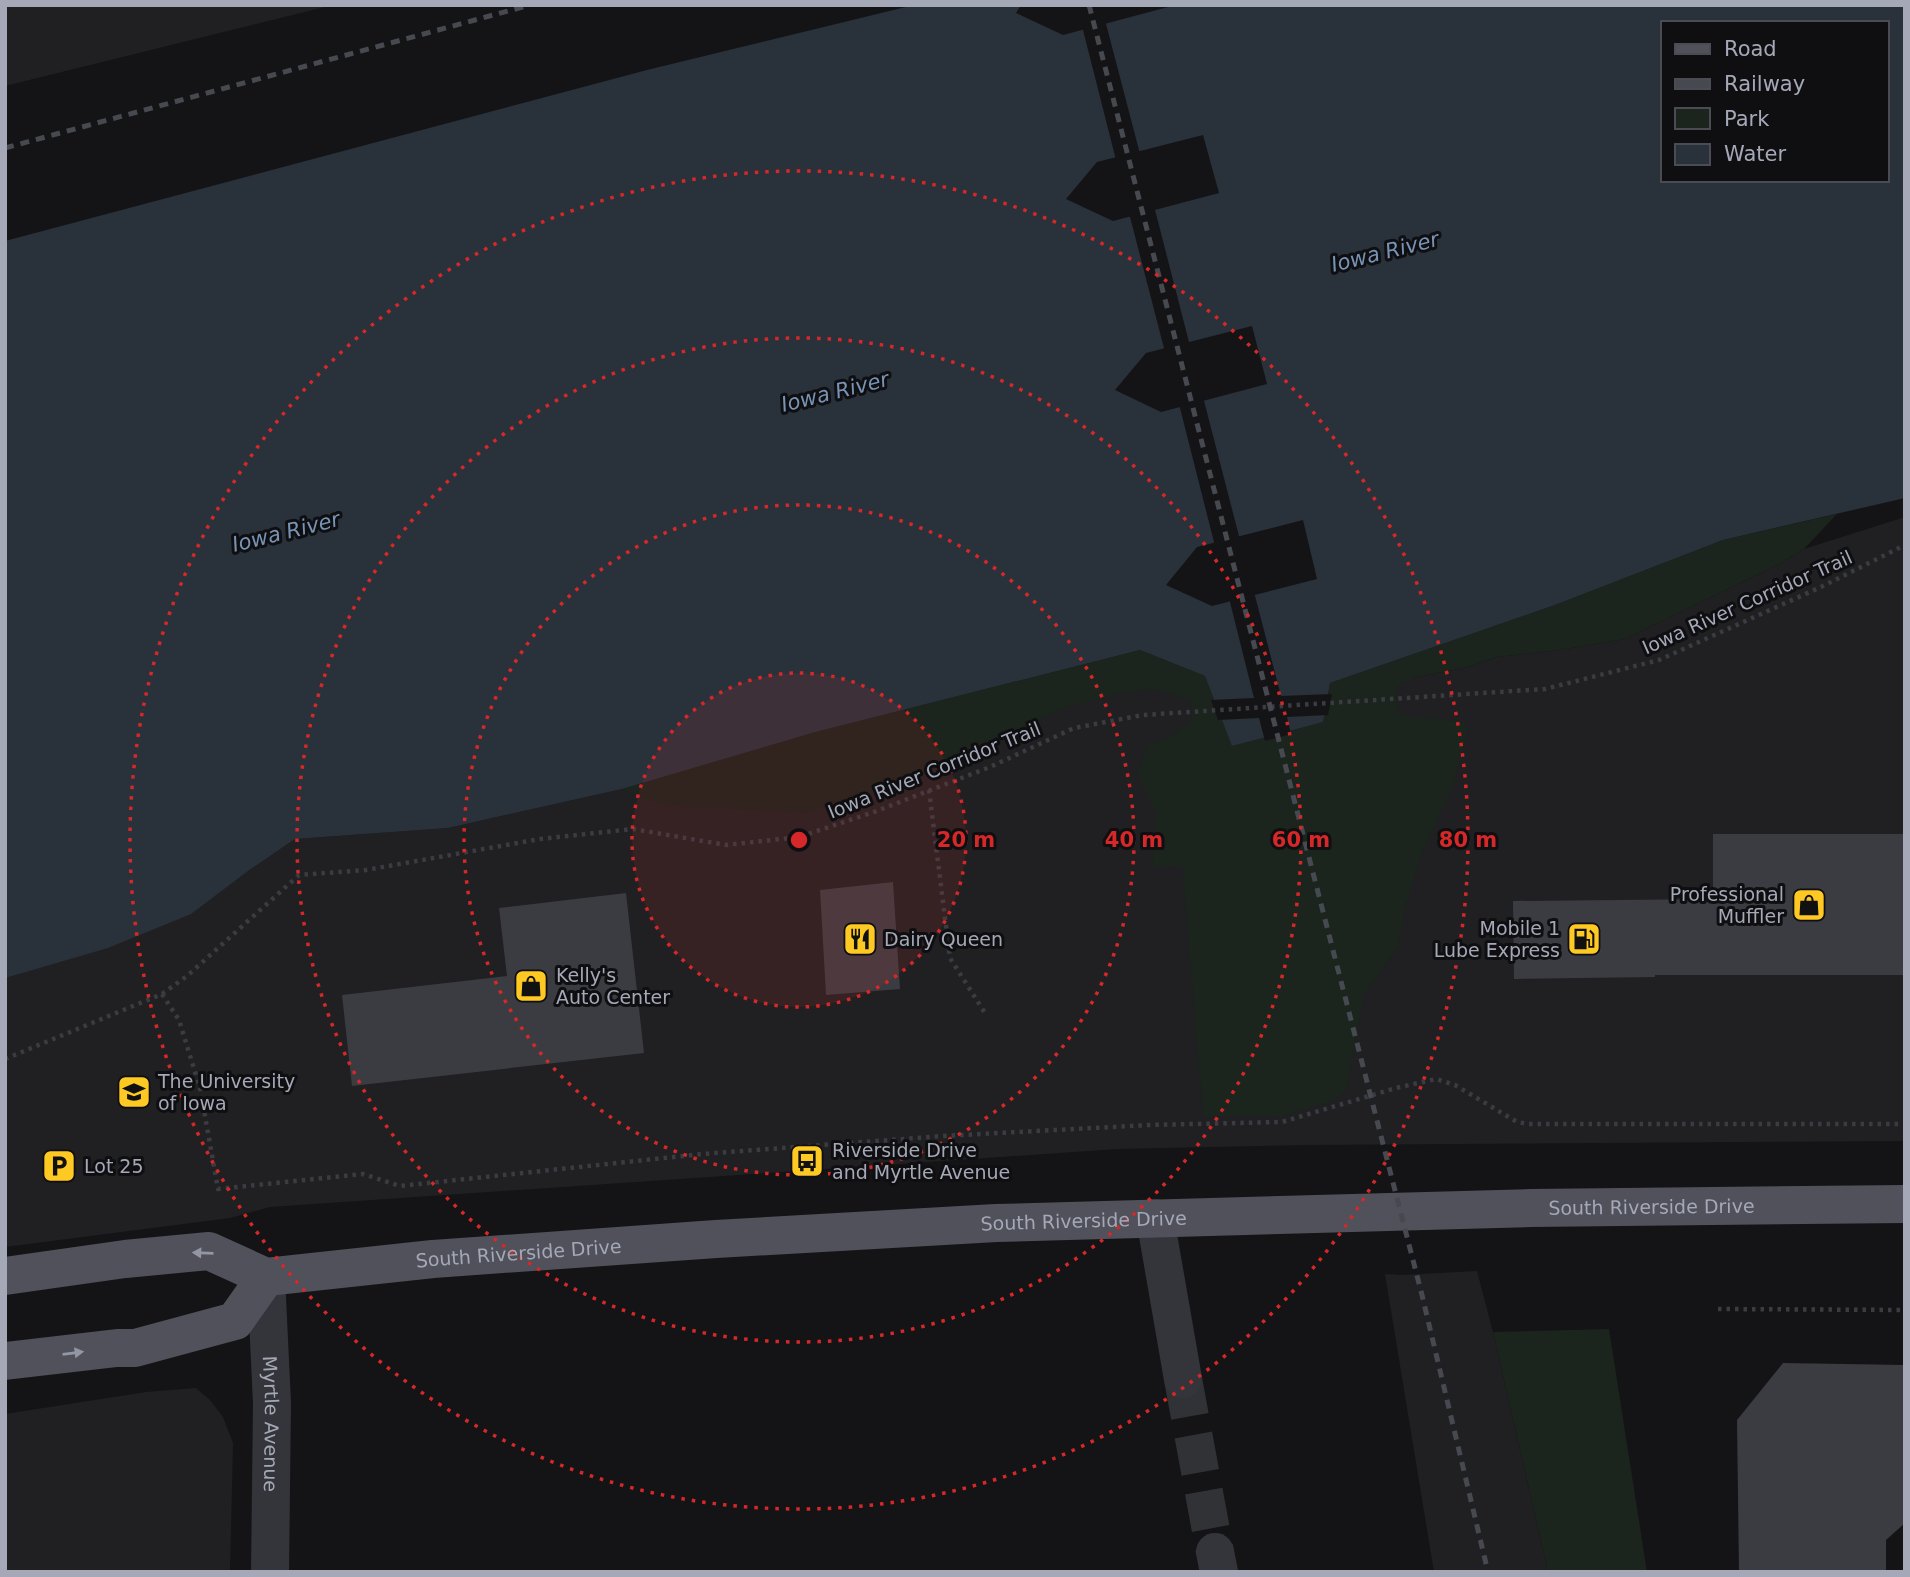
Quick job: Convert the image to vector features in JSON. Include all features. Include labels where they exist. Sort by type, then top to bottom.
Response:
[{"type":"main road","name":"South Riverside Drive","points":[[266,1277],[384,1263],[716,1239],[996,1223],[1531,1208],[1905,1204]]},
{"type":"main road","points":[[5,1276],[125,1259],[209,1251],[266,1277],[235,1321],[135,1348],[5,1361]]},
{"type":"street","points":[[1155,1218],[1183,1379]]},
{"type":"street","name":"Myrtle Avenue","points":[[266,1277],[272,1403],[270,1572]]},
{"type":"path","name":"Iowa River Corridor Trail","points":[[5,1059],[162,993],[187,976],[299,875],[366,870],[540,839],[633,829],[726,845],[799,837],[990,766],[1074,728],[1143,715],[1545,689],[1659,660],[1821,587],[1905,545]]},
{"type":"path","points":[[929,790],[950,958],[985,1013]]},
{"type":"path","points":[[162,993],[179,1020],[200,1088],[218,1189],[363,1174],[400,1186],[702,1154],[916,1138],[1149,1125],[1282,1122],[1436,1079],[1455,1085],[1517,1122],[1529,1124],[1905,1124]]},
{"type":"path","points":[[1718,1309],[1905,1310]]},
{"type":"shaded area","points":[[5,5],[333,5],[5,86]]},
{"type":"shaded area","points":[[1905,517],[1905,1141],[1117,1149],[270,1207],[230,1218],[5,1247],[5,976],[248,871],[295,839],[448,828],[622,789],[812,733],[1205,676],[1233,746],[1417,677],[1468,667],[1497,657],[1625,639],[1779,564],[1804,549]]},
{"type":"shaded area","points":[[1477,1271],[1548,1572],[1434,1572],[1385,1274]]},
{"type":"shaded area","points":[[196,1388],[223,1417],[233,1443],[230,1572],[5,1572],[5,1414],[146,1392]]},
{"type":"green space","points":[[1837,514],[1804,549],[1779,564],[1625,639],[1497,657],[1468,667],[1417,677],[1396,687],[1398,714],[1467,723],[1465,741],[1452,788],[1421,856],[1397,947],[1364,996],[1346,1091],[1333,1101],[1282,1116],[1203,1116],[1182,866],[1152,868],[1156,811],[1137,773],[1148,745],[1169,737],[1192,721],[1191,701],[1152,689],[1120,693],[1072,705],[885,785],[804,814],[662,805],[622,789],[812,733],[1140,650],[1205,676],[1233,746],[1323,722],[1330,683],[1555,605],[1723,540]]},
{"type":"green space","points":[[1609,1329],[1647,1572],[1548,1572],[1493,1332]]},
{"type":"water","name":"Iowa River","points":[[914,5],[1021,5],[1016,13],[1063,35],[1168,5],[1905,5],[1905,498],[1723,540],[1555,605],[1330,683],[1323,722],[1232,746],[1205,676],[1140,650],[812,733],[622,789],[448,828],[295,839],[191,914],[108,948],[5,978],[5,241],[647,70]],"holes":[[[1203,135],[1219,193],[1113,221],[1066,199],[1097,162]],[[1252,326],[1267,384],[1161,412],[1115,390],[1146,353]],[[1303,520],[1317,579],[1212,606],[1166,585],[1197,547]]]},
{"type":"pier","points":[[1105,20],[1140,154],[1116,160],[1082,26]]},
{"type":"pier","points":[[1154,206],[1190,346],[1165,352],[1129,213]]},
{"type":"pier","points":[[1203,397],[1240,540],[1215,546],[1179,404]]},
{"type":"pier","points":[[1254,592],[1281,696],[1332,694],[1328,715],[1287,717],[1291,734],[1265,741],[1259,718],[1218,720],[1211,700],[1254,698],[1229,598]]},
{"type":"building","name":"Professional Muffler","points":[[1713,834],[1905,834],[1905,975],[1655,975],[1514,979],[1513,901],[1713,899]]},
{"type":"building","name":"Dairy Queen","points":[[893,882],[900,989],[826,995],[820,890]]},
{"type":"building","name":"Kelly's Auto Center","points":[[626,893],[644,1053],[352,1086],[342,995],[507,976],[499,908]]},
{"type":"building","points":[[1783,1363],[1905,1365],[1905,1523],[1886,1540],[1886,1572],[1739,1572],[1737,1420]]},
{"type":"tunnel","points":[[1183,1379],[1215,1552]]},
{"type":"railway","points":[[5,148],[530,5]]},
{"type":"railway","points":[[1089,5],[1422,1295],[1488,1572]]},
{"type":"place","name":"Professional Muffler","points":[[1809,905]]},
{"type":"place","name":"Dairy Queen","points":[[860,939]]},
{"type":"place","name":"Mobile 1 Lube Express","points":[[1584,939]]},
{"type":"place","name":"Kelly's Auto Center","points":[[531,986]]},
{"type":"place","name":"The University of Iowa","points":[[134,1092]]},
{"type":"place","name":"Riverside Drive and Myrtle Avenue","points":[[807,1161]]},
{"type":"place","name":"Lot 25","points":[[59,1166]]}]
